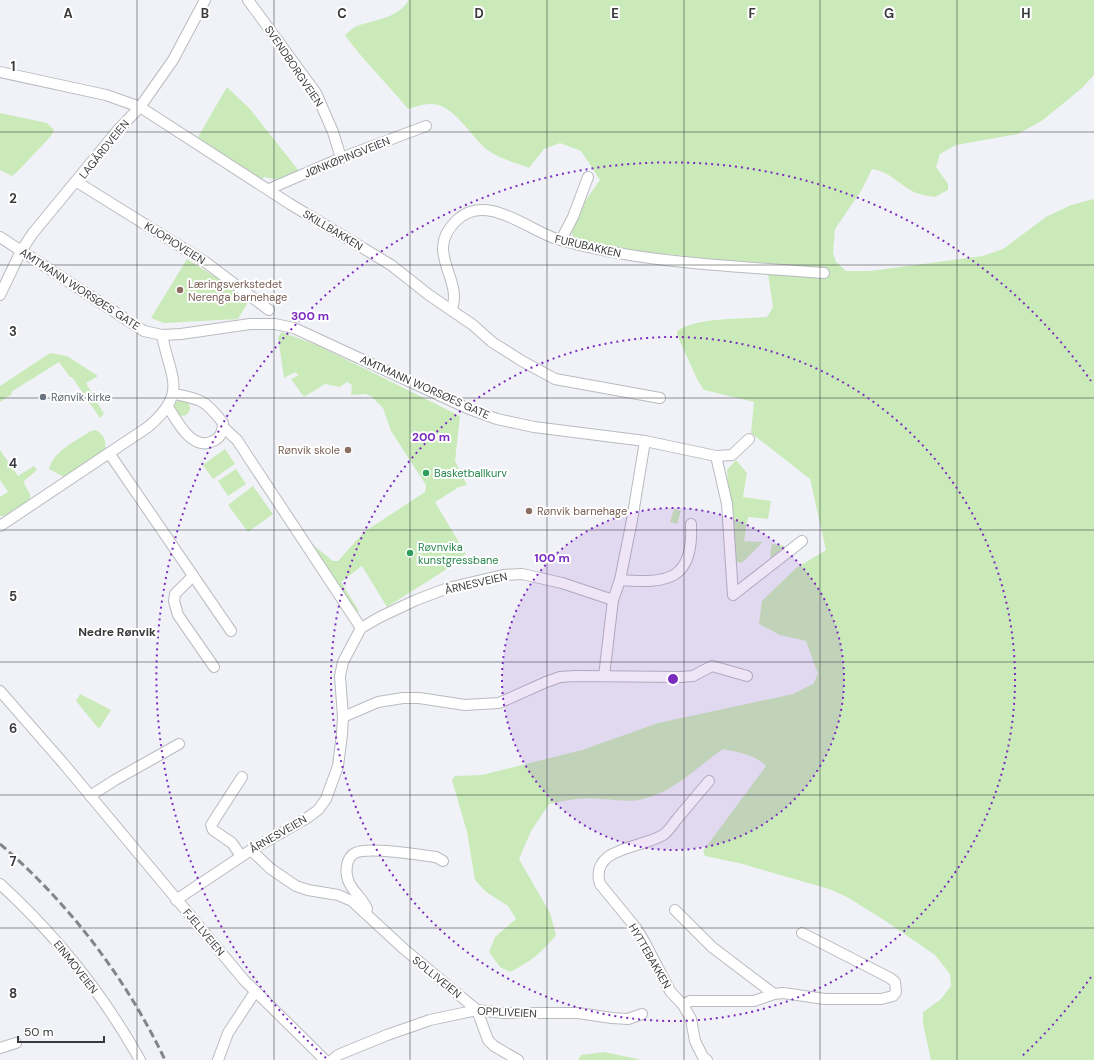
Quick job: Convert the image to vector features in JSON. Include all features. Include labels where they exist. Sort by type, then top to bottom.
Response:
[{"type":"street","name":"LAGÅRDVEIEN","points":[[0,295],[21,251],[33,234],[77,182],[117,131],[140,106],[173,60],[205,0]]},
{"type":"street","name":"SVENDBORGVEIEN","points":[[248,0],[316,94],[333,132],[341,158]]},
{"type":"street","name":"SKILLBAKKEN","points":[[0,72],[106,95],[140,106],[290,204],[391,265],[492,342],[555,379],[660,398]]},
{"type":"street","name":"JØNKØPINGVEIEN","points":[[269,189],[341,158],[426,126]]},
{"type":"street","points":[[561,240],[573,217],[588,177]]},
{"type":"street","name":"KUOPIOVEIEN","points":[[77,182],[204,261],[269,310]]},
{"type":"street","name":"FURUBAKKEN","points":[[452,310],[456,300],[442,254],[443,240],[449,228],[458,218],[471,211],[487,209],[503,214],[550,236],[592,249],[635,256],[727,266],[824,273]]},
{"type":"street","name":"AMTMANN WORSØES GATE","points":[[0,237],[144,331],[162,335],[181,334],[250,324],[281,324],[294,328],[467,408],[497,418],[534,427],[645,441],[716,456],[732,454],[749,440]]},
{"type":"street","points":[[0,526],[148,427],[160,417],[168,407],[174,394],[171,366],[162,335]]},
{"type":"street","points":[[168,407],[177,422],[196,443],[205,444],[219,437],[223,423],[208,406],[197,398],[174,394]]},
{"type":"street","points":[[223,427],[237,440],[361,628]]},
{"type":"street","points":[[604,676],[613,600],[620,580],[645,441]]},
{"type":"street","points":[[109,453],[231,631]]},
{"type":"street","points":[[716,456],[727,504],[733,595],[802,541]]},
{"type":"street","points":[[620,580],[643,582],[662,579],[684,567],[692,550],[692,524]]},
{"type":"street","name":"ÅRNESVEIEN","points":[[176,900],[241,856],[307,818],[318,810],[326,800],[338,766],[343,717],[340,676],[343,662],[361,628],[380,616],[448,588],[503,575],[522,574],[562,583],[613,600]]},
{"type":"street","points":[[193,576],[176,594],[176,608],[178,615],[214,667]]},
{"type":"street","points":[[343,717],[388,699],[419,698],[466,705],[499,703],[560,677],[681,677],[693,676],[712,666],[747,676]]},
{"type":"street","name":"FJELLVEIEN","points":[[0,692],[90,796],[255,992],[325,1060]]},
{"type":"street","points":[[90,796],[115,780],[179,744]]},
{"type":"street","points":[[241,856],[232,843],[213,830],[211,825],[242,776]]},
{"type":"street","name":"HYTTEBAKKEN","points":[[707,1060],[703,1057],[695,1041],[691,1019],[683,1005],[670,991],[636,928],[600,884],[598,870],[610,855],[663,835],[709,781]]},
{"type":"street","name":"SOLLIVEIEN","points":[[251,850],[271,869],[296,886],[346,898],[404,950],[476,1010],[488,1040],[499,1049],[518,1060]]},
{"type":"street","name":"SOLLIVEIEN","points":[[364,913],[366,909],[365,905],[351,888],[348,880],[348,862],[354,853],[360,851],[372,851],[436,857],[443,862]]},
{"type":"street","name":"EINMOVEIEN","points":[[0,884],[49,933],[75,963],[113,1015],[140,1060]]},
{"type":"street","points":[[675,910],[712,947],[774,994]]},
{"type":"street","points":[[683,1005],[694,1001],[754,1000],[774,994],[825,999],[865,999],[888,998],[894,996],[896,992],[895,982],[890,978],[802,933]]},
{"type":"street","points":[[218,1060],[228,1033],[255,992]]},
{"type":"street","name":"OPPLIVEIEN","points":[[332,1060],[338,1055],[430,1020],[476,1010],[504,1013],[578,1013],[628,1019],[642,1014]]},
{"type":"street","points":[[0,1048],[16,1043]]},
{"type":"green space","points":[[409,0],[1094,0],[1094,75],[1082,88],[1043,120],[1018,134],[956,145],[940,154],[936,167],[948,184],[948,190],[935,197],[916,193],[890,176],[872,169],[861,191],[835,229],[833,253],[836,262],[846,271],[870,271],[983,256],[1003,249],[1046,217],[1071,205],[1094,199],[1094,1060],[931,1060],[923,1024],[923,1012],[940,1000],[951,986],[950,974],[935,955],[884,920],[847,897],[829,889],[739,863],[705,856],[703,851],[766,766],[762,762],[752,757],[723,749],[675,785],[654,796],[632,801],[587,798],[549,804],[531,831],[519,859],[550,913],[556,935],[546,947],[535,956],[510,972],[500,967],[489,952],[495,937],[516,919],[508,906],[486,892],[475,880],[467,832],[452,780],[455,776],[482,775],[582,750],[658,723],[793,694],[813,684],[818,674],[806,641],[780,635],[759,624],[762,601],[796,568],[826,550],[810,479],[751,433],[754,402],[704,390],[698,381],[677,335],[677,331],[696,323],[767,317],[773,307],[768,274],[746,263],[631,250],[574,238],[571,232],[583,204],[600,180],[581,151],[560,143],[544,149],[529,168],[508,161],[489,151],[454,115],[446,109],[438,105],[430,104],[408,109],[345,35],[352,28],[392,15]]},
{"type":"green space","points":[[227,87],[250,109],[299,171],[279,180],[264,177],[259,182],[198,137]]},
{"type":"green space","points":[[0,113],[47,123],[54,130],[51,136],[12,176],[0,170]]},
{"type":"green space","points":[[187,259],[250,299],[238,319],[164,323],[151,318]]},
{"type":"green space","points":[[282,332],[319,346],[460,416],[455,461],[467,485],[459,487],[435,502],[466,554],[456,560],[450,567],[387,607],[362,566],[341,582],[359,611],[355,613],[307,540],[333,561],[338,561],[364,532],[425,492],[426,485],[391,431],[383,408],[371,396],[365,394],[351,395],[352,385],[347,382],[340,387],[325,384],[304,397],[291,379],[299,375],[295,372],[284,378],[278,337]]},
{"type":"green space","points":[[50,353],[67,356],[98,376],[86,383],[104,414],[100,418],[72,377],[70,377],[59,362],[11,392],[12,394],[0,402],[0,386]]},
{"type":"green space","points":[[182,400],[188,402],[190,408],[188,414],[182,416],[176,414],[174,408],[176,402]]},
{"type":"green space","points":[[95,430],[102,435],[105,440],[105,449],[102,452],[64,477],[49,469],[56,456],[61,451],[72,442]]},
{"type":"green space","points":[[225,449],[235,464],[213,479],[203,465]]},
{"type":"green space","points":[[0,450],[18,476],[34,466],[37,470],[24,481],[30,495],[30,500],[12,513],[4,516],[0,516],[0,497],[8,492],[0,480]]},
{"type":"green space","points":[[736,460],[747,473],[743,497],[771,501],[768,519],[748,517],[744,541],[763,542],[742,563],[733,561],[727,470]]},
{"type":"green space","points":[[236,469],[246,484],[228,496],[218,481]]},
{"type":"green space","points":[[253,486],[273,514],[248,532],[228,505]]},
{"type":"green space","points":[[674,509],[681,511],[677,524],[670,522]]},
{"type":"green space","points":[[772,544],[785,546],[772,558],[770,556]]},
{"type":"green space","points":[[80,694],[111,710],[99,729],[76,701]]},
{"type":"green space","points":[[604,1052],[639,1060],[578,1060],[581,1055]]},
{"type":"railway","points":[[0,844],[49,891],[94,943],[132,1000],[150,1030],[165,1060]]},
{"type":"place","name":"Læringsverkstedet Nerenga barnehage","points":[[180,290]]},
{"type":"place","name":"Rønvik kirke","points":[[43,397]]},
{"type":"place","name":"Rønvik skole","points":[[348,450]]},
{"type":"place","name":"Basketballkurv","points":[[426,473]]},
{"type":"place","name":"Rønvik barnehage","points":[[529,511]]},
{"type":"place","name":"Røvnvika kunstgressbane","points":[[410,553]]},
{"type":"district","name":"Nedre Rønvik","points":[[117,632]]}]
